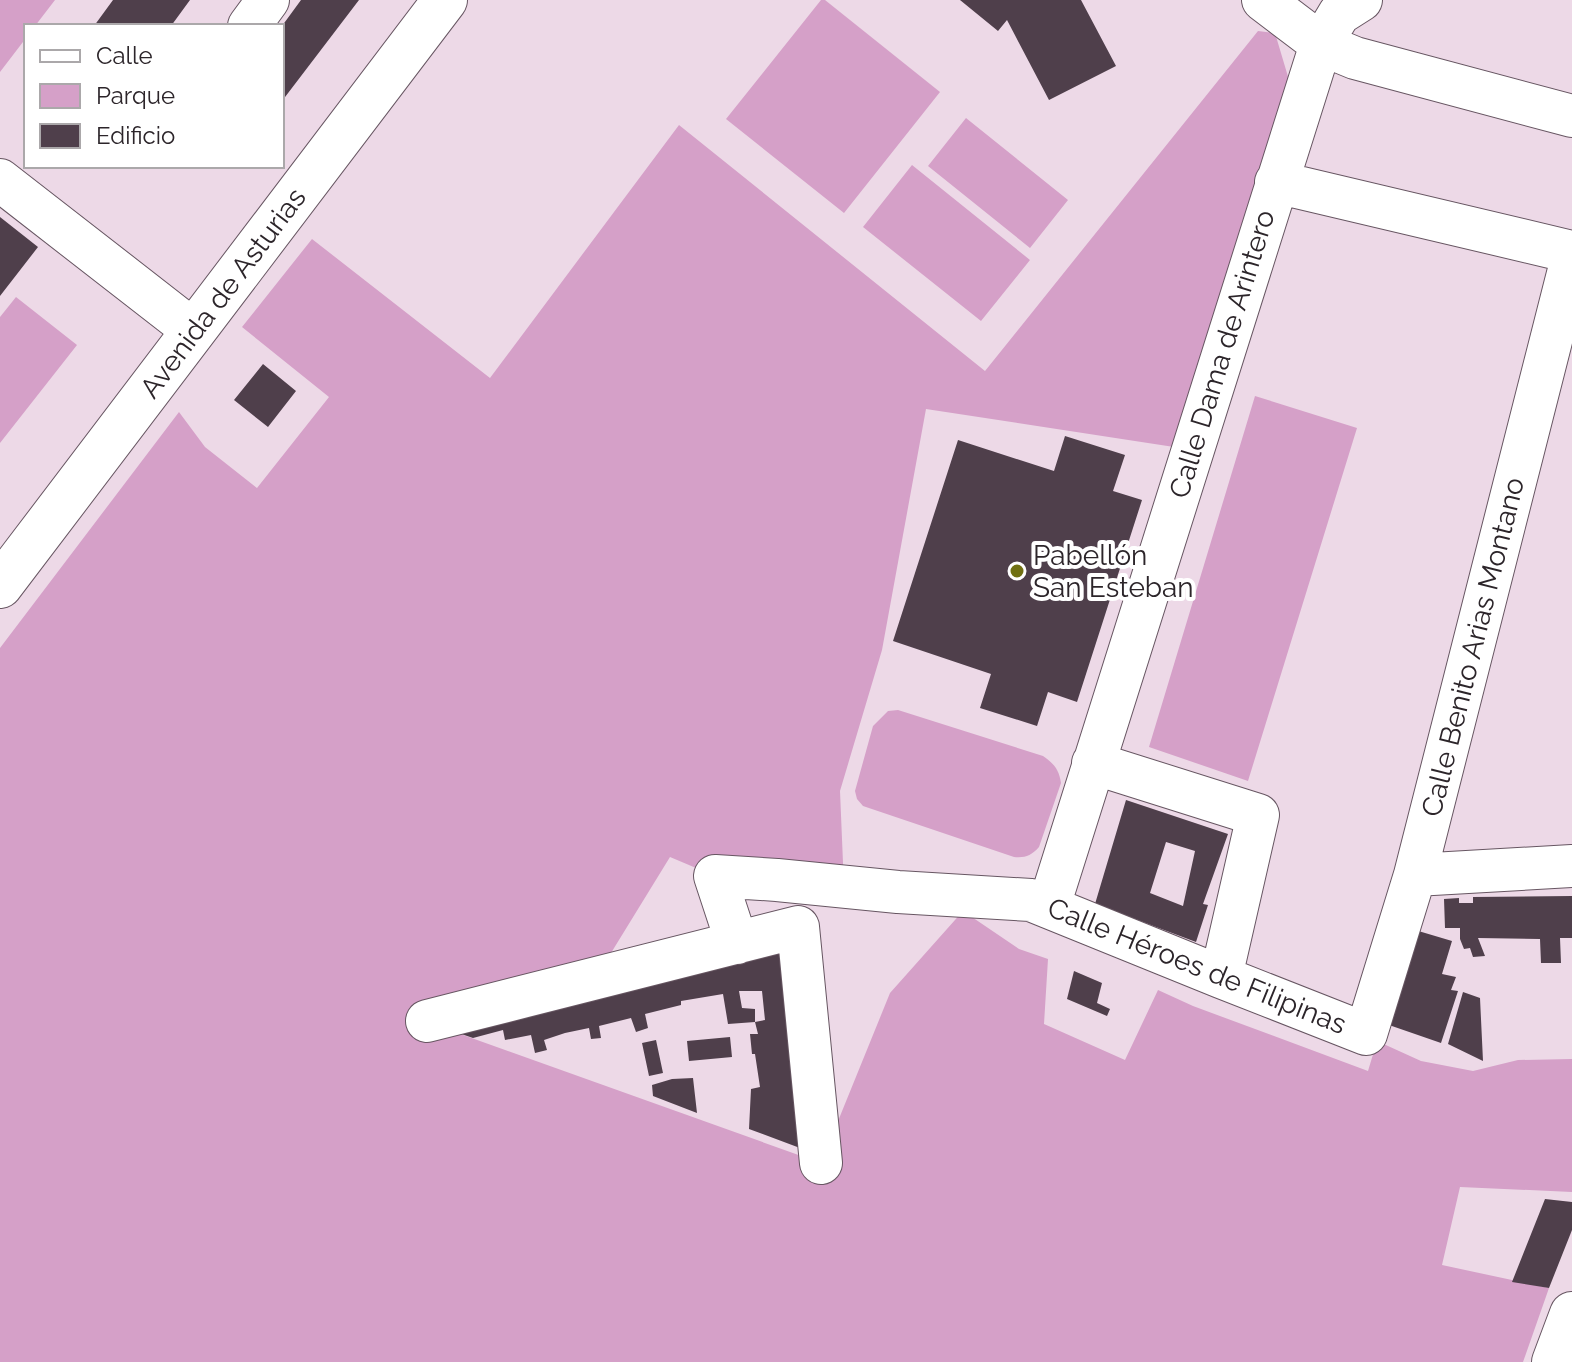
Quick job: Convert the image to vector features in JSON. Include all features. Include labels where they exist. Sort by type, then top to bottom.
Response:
[{"type":"main road","name":"Avenida de Asturias","points":[[0,586],[445,0]]},
{"type":"main road","points":[[1554,1362],[1572,1314]]},
{"type":"street","points":[[250,24],[268,0]]},
{"type":"street","points":[[1263,0],[1321,44],[1355,58],[1572,116]]},
{"type":"street","name":"Calle Dama de Arintero","points":[[1049,906],[1321,44],[1339,14],[1361,0]]},
{"type":"street","points":[[0,180],[194,331]]},
{"type":"street","points":[[1276,182],[1572,252]]},
{"type":"street","name":"Calle Benito Arias Montano","points":[[1366,1034],[1415,875],[1572,258]]},
{"type":"street","points":[[1093,763],[1258,815],[1221,977]]},
{"type":"street","points":[[1415,875],[1572,866]]},
{"type":"street","name":"Calle Héroes de Filipinas","points":[[737,943],[715,876],[1031,900],[1366,1034]]},
{"type":"street","points":[[427,1021],[798,927],[821,1163]]},
{"type":"green space","points":[[0,0],[55,0],[37,24],[24,24],[24,41],[0,72]]},
{"type":"green space","points":[[821,0],[825,0],[940,92],[844,213],[726,119]]},
{"type":"green space","points":[[1258,31],[1275,33],[1289,80],[1174,447],[926,409],[882,650],[840,791],[844,887],[715,876],[670,857],[595,979],[438,1026],[821,1163],[890,993],[963,911],[1019,949],[1048,959],[1044,1024],[1125,1060],[1158,990],[1368,1071],[1377,1041],[1421,1061],[1473,1071],[1518,1060],[1572,1059],[1572,1192],[1460,1187],[1442,1265],[1549,1288],[1523,1362],[0,1362],[0,648],[179,412],[205,447],[257,488],[329,397],[242,327],[312,239],[490,378],[679,125],[985,371]]},
{"type":"green space","points":[[966,118],[1068,200],[1030,248],[928,166]]},
{"type":"green space","points":[[912,165],[1030,260],[981,321],[863,227]]},
{"type":"green space","points":[[16,297],[77,345],[0,443],[0,317]]},
{"type":"green space","points":[[1255,396],[1357,428],[1248,781],[1149,747]]},
{"type":"green space","points":[[898,710],[1043,756],[1053,764],[1061,783],[1039,847],[1028,856],[1014,857],[863,806],[855,791],[873,726],[888,711]]},
{"type":"building","points":[[113,0],[190,0],[172,24],[95,24]]},
{"type":"building","points":[[301,0],[359,0],[284,98],[283,24]]},
{"type":"building","points":[[960,0],[1081,0],[1116,66],[1049,100],[1007,20],[998,31]]},
{"type":"building","points":[[0,217],[38,247],[0,296]]},
{"type":"building","points":[[263,364],[296,391],[268,427],[234,400]]},
{"type":"building","name":"Pabellón San Esteban","points":[[1065,436],[1125,455],[1113,491],[1142,500],[1077,702],[1048,692],[1037,726],[980,708],[991,674],[893,641],[958,440],[1054,471]]},
{"type":"building","points":[[1126,800],[1228,834],[1203,904],[1208,905],[1196,942],[1095,904]],"holes":[[[1166,842],[1195,851],[1183,906],[1150,893]]]},
{"type":"building","points":[[1572,896],[1572,938],[1560,938],[1561,963],[1541,963],[1540,939],[1478,938],[1485,956],[1473,957],[1470,948],[1464,949],[1460,928],[1445,928],[1444,899],[1459,898],[1459,903],[1473,903],[1473,897]]},
{"type":"building","points":[[1415,930],[1452,941],[1442,974],[1456,977],[1451,990],[1458,991],[1441,1043],[1389,1025]]},
{"type":"building","points":[[787,938],[808,1151],[749,1129],[751,1089],[760,1087],[750,1034],[758,1034],[755,1022],[728,1024],[723,994],[681,1001],[681,1005],[645,1014],[648,1028],[636,1032],[631,1018],[599,1026],[601,1038],[591,1039],[589,1028],[544,1040],[547,1050],[535,1053],[531,1035],[505,1040],[503,1030],[473,1038],[438,1026]],"holes":[[[739,991],[762,991],[765,1020],[755,1022],[755,1009],[742,1008]]]},
{"type":"building","points":[[1074,971],[1102,983],[1097,1003],[1110,1009],[1107,1016],[1067,999]]},
{"type":"building","points":[[1463,992],[1480,998],[1483,1061],[1448,1044]]},
{"type":"building","points":[[730,1037],[732,1057],[689,1061],[687,1041]]},
{"type":"building","points":[[656,1040],[663,1073],[649,1076],[642,1043]]},
{"type":"building","points":[[693,1078],[697,1113],[653,1096],[652,1085],[672,1079]]},
{"type":"building","points":[[1545,1199],[1572,1202],[1572,1230],[1549,1288],[1512,1282]]},
{"type":"place","name":"Pabellón San Esteban","points":[[1017,571]]}]
